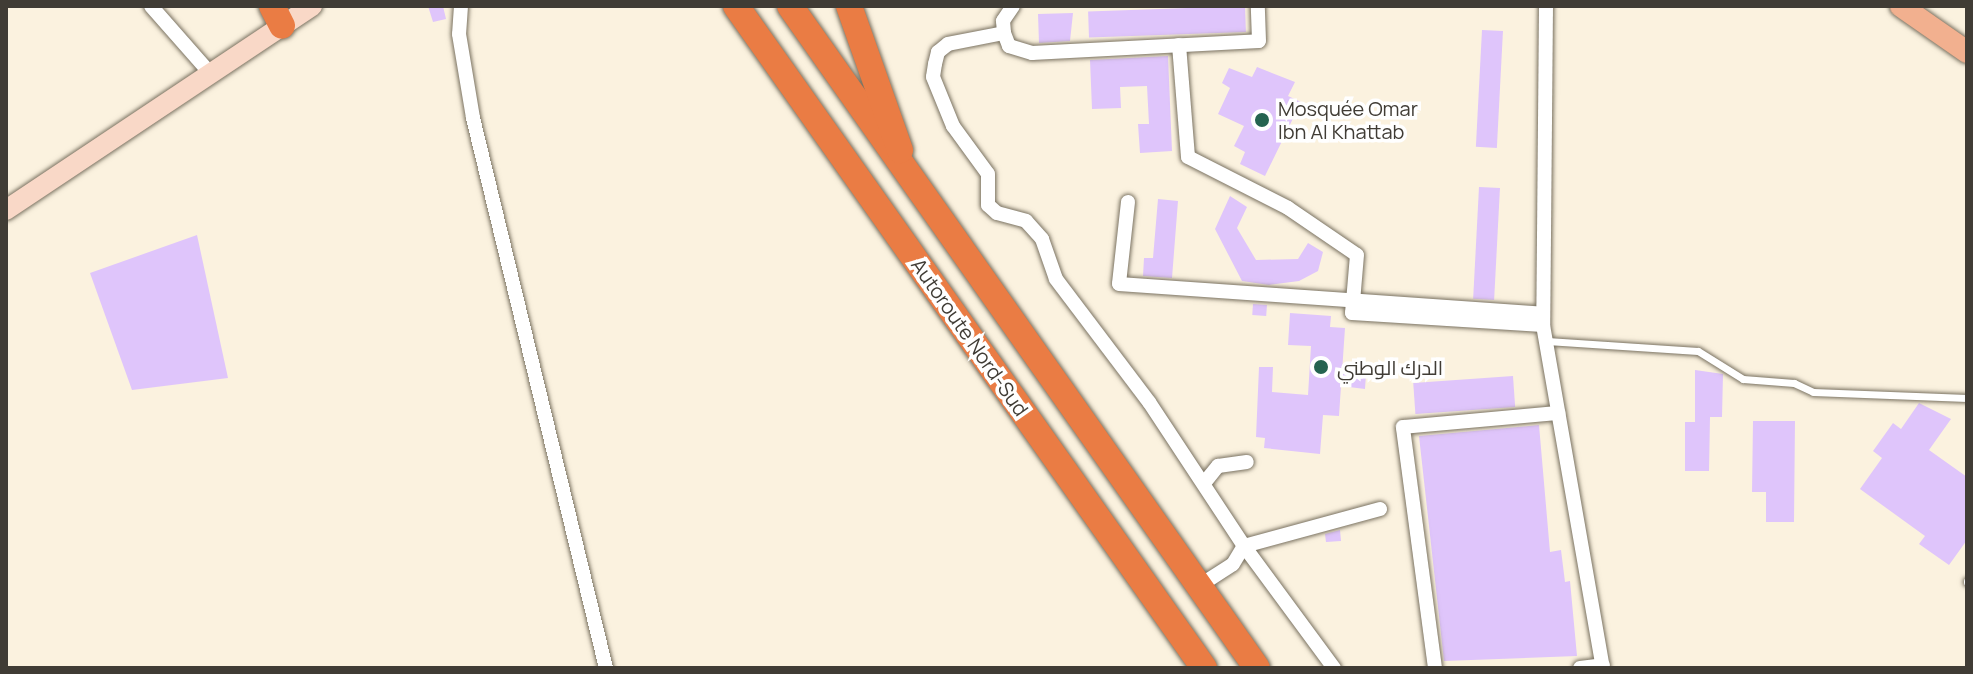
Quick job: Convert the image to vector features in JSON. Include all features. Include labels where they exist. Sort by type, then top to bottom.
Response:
[{"type":"highway","name":"Autoroute Nord-Sud","points":[[736,6],[1204,668]]},
{"type":"highway","points":[[790,6],[1257,668]]},
{"type":"highway","points":[[849,6],[904,169]]},
{"type":"main road","points":[[6,210],[211,74],[277,16],[312,6]]},
{"type":"main road","points":[[1901,6],[1967,52]]},
{"type":"street","points":[[151,6],[211,74]]},
{"type":"street","points":[[461,6],[459,34],[473,118],[606,668]]},
{"type":"street","points":[[1013,6],[1003,21],[1009,46],[1032,53],[1259,41],[1258,6]]},
{"type":"street","points":[[1546,6],[1543,320],[1603,667],[1580,668]]},
{"type":"street","points":[[1004,33],[948,44],[938,52],[933,77],[953,126],[988,174],[988,205],[997,213],[1026,221],[1042,239],[1056,279],[1205,482],[1244,546],[1334,668]]},
{"type":"street","points":[[1179,45],[1188,157],[1288,208],[1357,255],[1352,313],[1543,320]]},
{"type":"street","points":[[1128,202],[1119,284],[1354,302]]},
{"type":"street","points":[[1435,668],[1403,427],[1558,413]]},
{"type":"street","points":[[1205,482],[1218,466],[1247,462]]},
{"type":"street","points":[[1199,586],[1233,564],[1244,546],[1380,509]]},
{"type":"lane","points":[[1545,341],[1698,351],[1743,379],[1794,383],[1813,392],[1967,398]]},
{"type":"building","points":[[428,6],[443,6],[446,19],[433,22]]},
{"type":"building","points":[[1245,6],[1246,32],[1089,37],[1088,11]]},
{"type":"building","points":[[1073,13],[1070,41],[1039,43],[1038,14]]},
{"type":"building","points":[[1482,30],[1503,31],[1497,148],[1476,147]]},
{"type":"building","points":[[1168,56],[1172,151],[1140,153],[1138,124],[1149,124],[1147,86],[1120,87],[1121,108],[1092,109],[1090,60]]},
{"type":"building","name":"Mosquée Omar Ibn Al Khattab","points":[[1257,67],[1295,82],[1288,96],[1301,102],[1265,176],[1240,164],[1245,152],[1234,146],[1244,126],[1218,114],[1230,88],[1222,83],[1229,68],[1252,77]]},
{"type":"building","points":[[1479,187],[1500,188],[1494,300],[1473,299]]},
{"type":"building","points":[[1230,196],[1247,207],[1237,228],[1256,260],[1298,259],[1308,243],[1323,252],[1318,271],[1299,281],[1269,285],[1242,281],[1215,229]]},
{"type":"building","points":[[1158,199],[1178,201],[1172,278],[1143,276],[1144,258],[1153,258]]},
{"type":"building","points":[[197,235],[228,378],[132,390],[90,273]]},
{"type":"building","points":[[1253,304],[1267,305],[1266,316],[1252,315]]},
{"type":"building","points":[[1290,313],[1331,316],[1330,327],[1345,328],[1342,372],[1366,374],[1365,389],[1341,386],[1339,416],[1323,415],[1320,454],[1264,448],[1265,438],[1256,437],[1259,367],[1273,367],[1272,392],[1308,395],[1311,346],[1288,345]]},
{"type":"building","points":[[1695,370],[1723,374],[1722,417],[1710,417],[1709,471],[1685,471],[1685,422],[1695,422]]},
{"type":"building","points":[[1513,376],[1515,407],[1415,414],[1413,383]]},
{"type":"building","points":[[1919,403],[1951,419],[1929,450],[1967,477],[1967,540],[1949,565],[1919,544],[1925,536],[1860,489],[1882,458],[1873,451],[1893,423],[1901,429]]},
{"type":"building","points":[[1753,421],[1795,421],[1794,522],[1766,522],[1766,492],[1752,492]]},
{"type":"building","points":[[1539,425],[1550,552],[1561,550],[1565,582],[1570,581],[1577,656],[1444,661],[1419,436]]},
{"type":"building","points":[[1340,530],[1341,541],[1326,542],[1325,534]]},
{"type":"place","name":"Mosquée Omar Ibn Al Khattab","points":[[1262,120]]},
{"type":"place","name":"الدرك الوطني","points":[[1321,367]]}]
